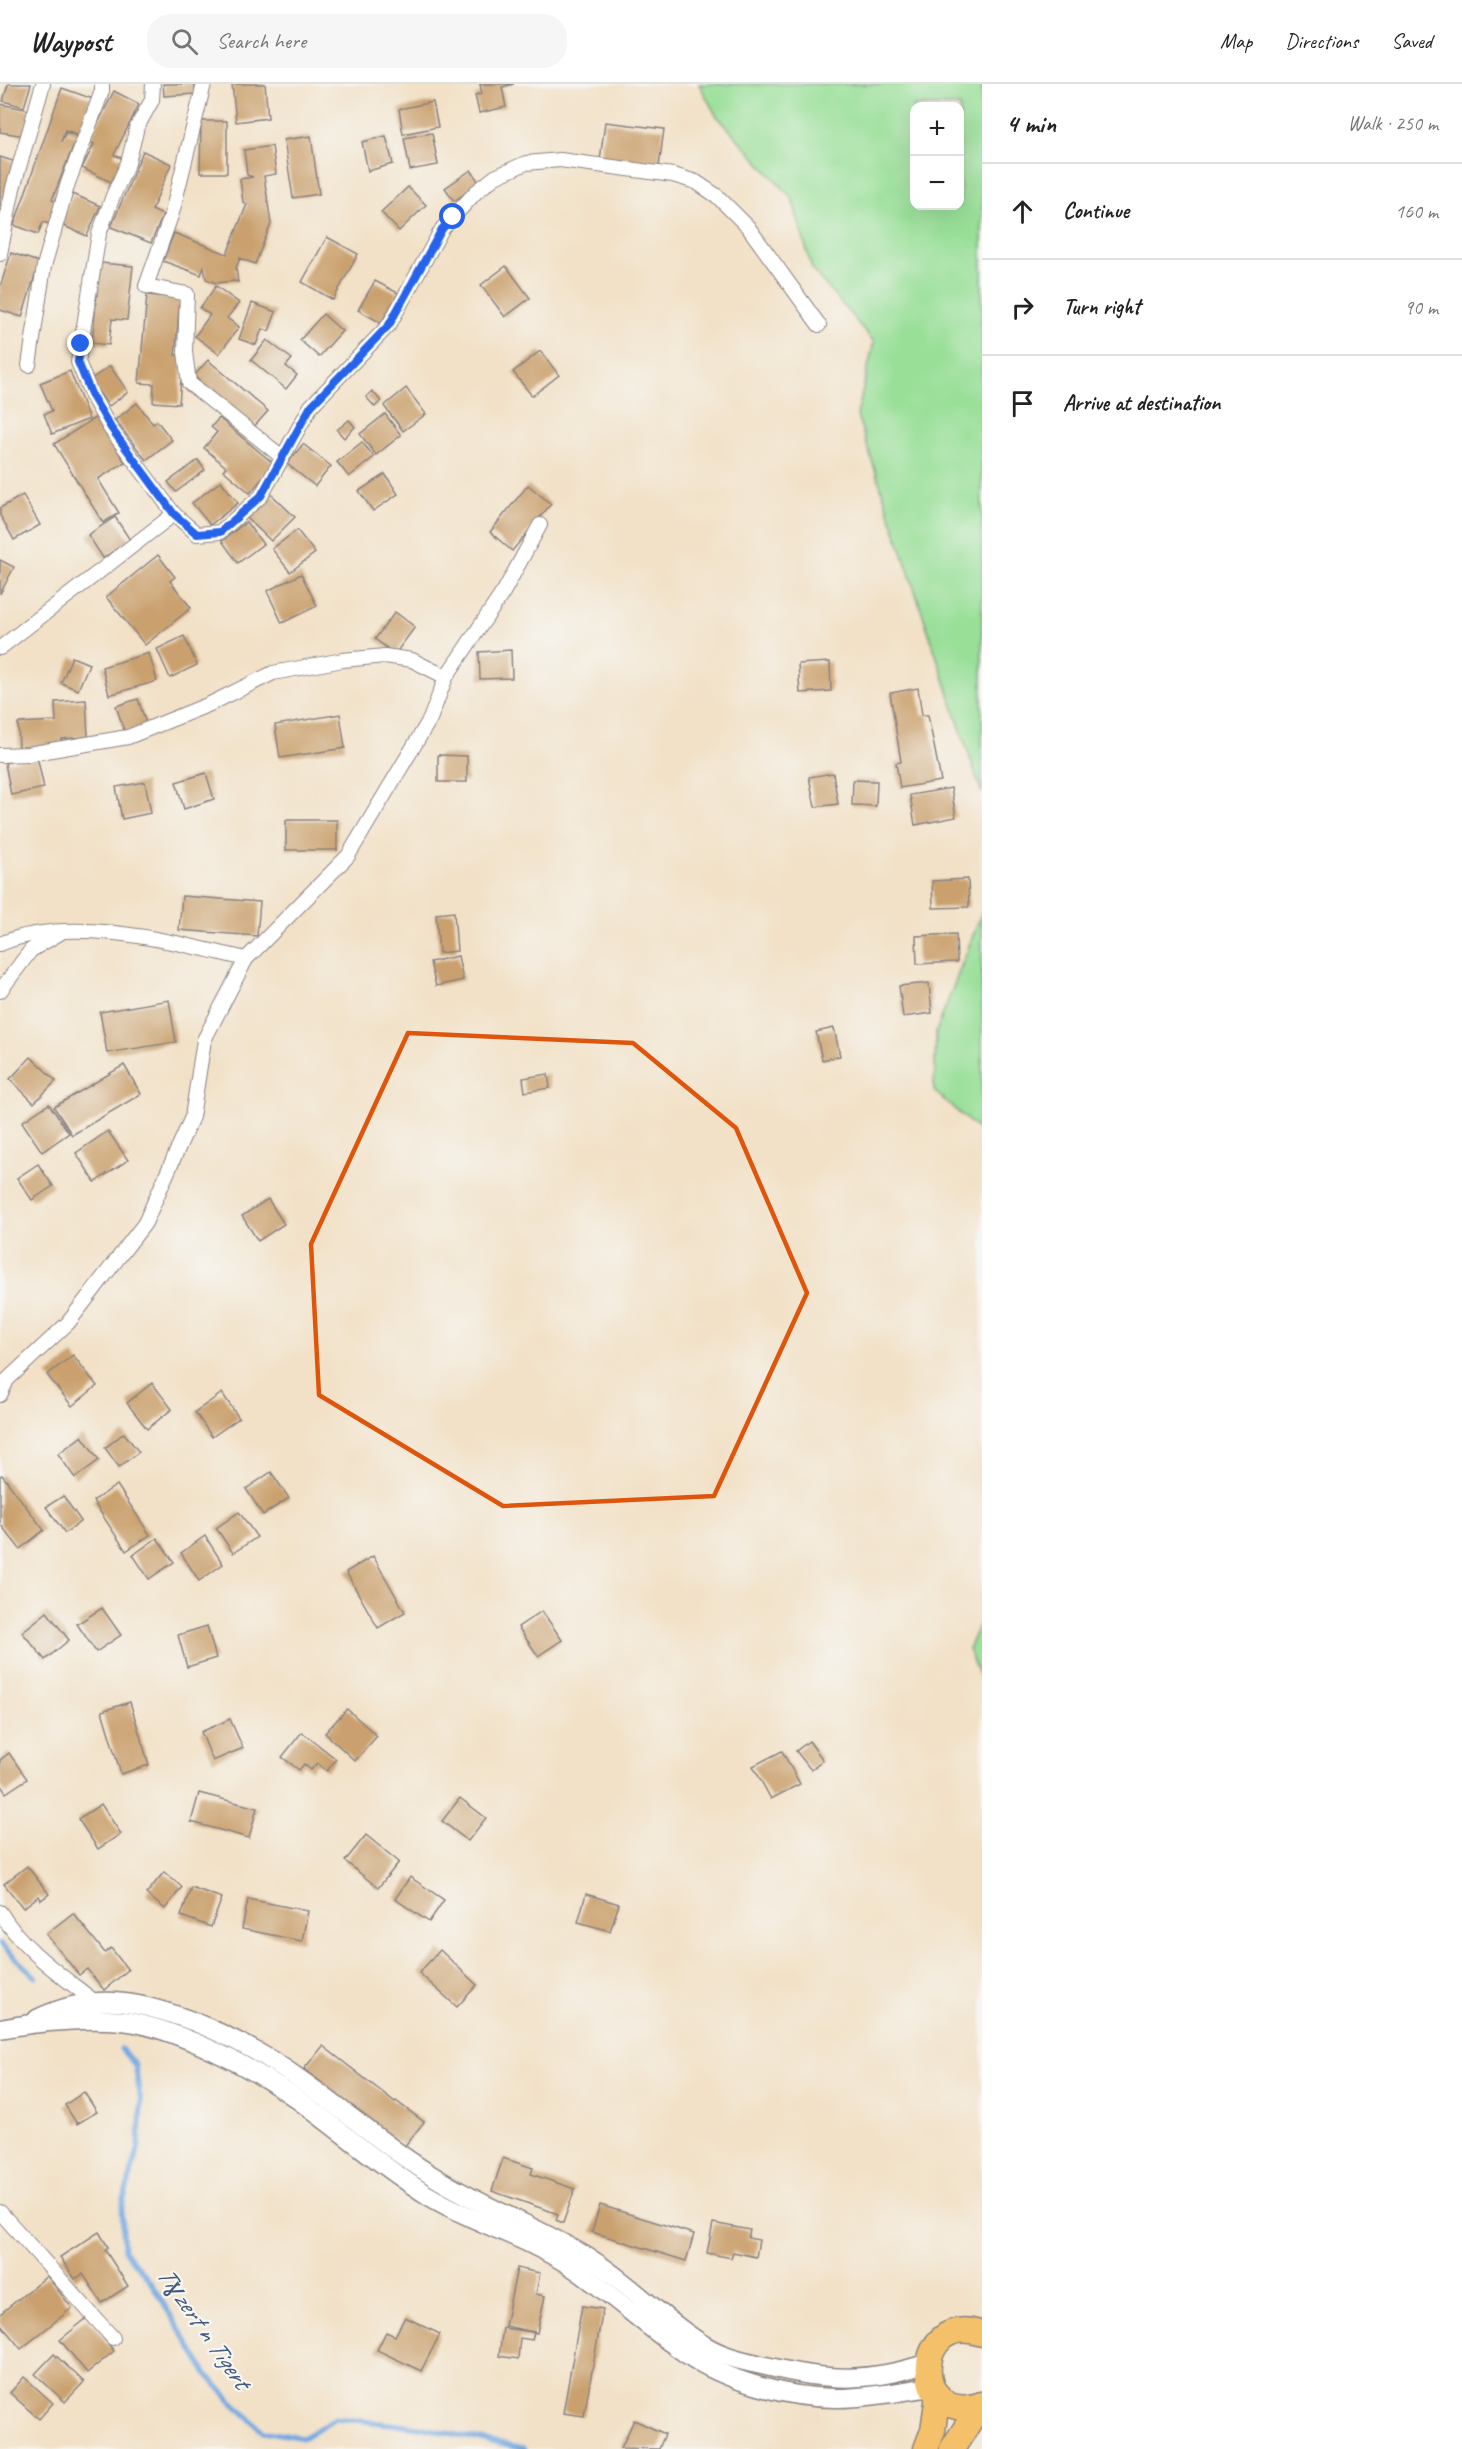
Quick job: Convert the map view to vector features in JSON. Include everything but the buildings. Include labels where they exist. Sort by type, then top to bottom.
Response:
[{"type":"highway","points":[[978,2330],[961,2331],[942,2338],[935,2346],[928,2362],[928,2377],[935,2391],[945,2402],[963,2408],[982,2404]]},
{"type":"highway","points":[[926,2449],[933,2430],[935,2391]]},
{"type":"highway","points":[[952,2449],[982,2404]]},
{"type":"street","points":[[0,254],[13,188],[43,84]]},
{"type":"street","points":[[29,365],[44,266],[68,183],[102,92],[102,84]]},
{"type":"street","points":[[153,84],[152,100],[137,127],[128,163],[112,196],[99,234],[78,362],[92,396],[111,428],[174,514],[197,534],[220,532],[261,496],[311,406],[389,325],[442,229],[476,192],[495,177],[526,163],[560,160],[673,175],[696,182],[717,196],[748,227],[819,325]]},
{"type":"street","points":[[204,84],[172,213],[146,286],[187,294],[185,352],[189,383],[282,457]]},
{"type":"street","points":[[0,648],[174,514]]},
{"type":"street","points":[[0,1395],[7,1380],[68,1323],[145,1223],[192,1117],[204,1040],[246,959],[348,856],[430,719],[446,677],[504,591],[540,525]]},
{"type":"street","points":[[0,755],[28,754],[128,737],[210,704],[273,673],[343,660],[385,656],[412,660],[446,677]]},
{"type":"street","points":[[0,944],[21,935],[65,931],[150,937],[246,959]]},
{"type":"street","points":[[0,991],[32,950],[65,931]]},
{"type":"street","points":[[0,1912],[8,1926],[43,1961],[95,2002]]},
{"type":"street","points":[[30,2023],[66,2007],[114,2001],[153,2007],[206,2027],[269,2059],[298,2077],[391,2148],[441,2181],[593,2260],[631,2287],[695,2339],[718,2352],[742,2360],[820,2378],[867,2377],[908,2370],[928,2362]]},
{"type":"street","points":[[0,2029],[30,2023],[107,2020],[135,2023],[196,2044],[233,2060],[288,2093],[379,2162],[430,2196],[573,2268],[688,2356],[719,2372],[752,2383],[810,2396],[839,2398],[935,2391]]},
{"type":"street","points":[[0,2212],[113,2338]]},
{"type":"highlighted area","points":[[408,1033],[633,1043],[736,1128],[807,1293],[714,1496],[503,1506],[319,1395],[311,1244]]},
{"type":"green space","points":[[699,84],[982,84],[982,794],[857,415],[874,342],[812,269],[792,198],[716,115]]},
{"type":"green space","points":[[982,912],[982,1133],[934,1091],[936,1032]]},
{"type":"green space","points":[[982,1618],[982,1684],[968,1649]]},
{"type":"waterway","name":"Tiɣzert n Tigert","points":[[0,1944],[36,1977]]},
{"type":"waterway","name":"Tiɣzert n Tigert","points":[[121,2049],[135,2065],[141,2102],[139,2146],[122,2206],[124,2250],[151,2283],[207,2374],[232,2402],[263,2431],[303,2438],[335,2418],[419,2427],[524,2449]]},
{"type":"route","points":[[81,344],[78,362],[92,396],[111,428],[161,497],[174,514],[197,534],[220,532],[261,496],[311,406],[389,325],[442,229],[453,217]]}]
